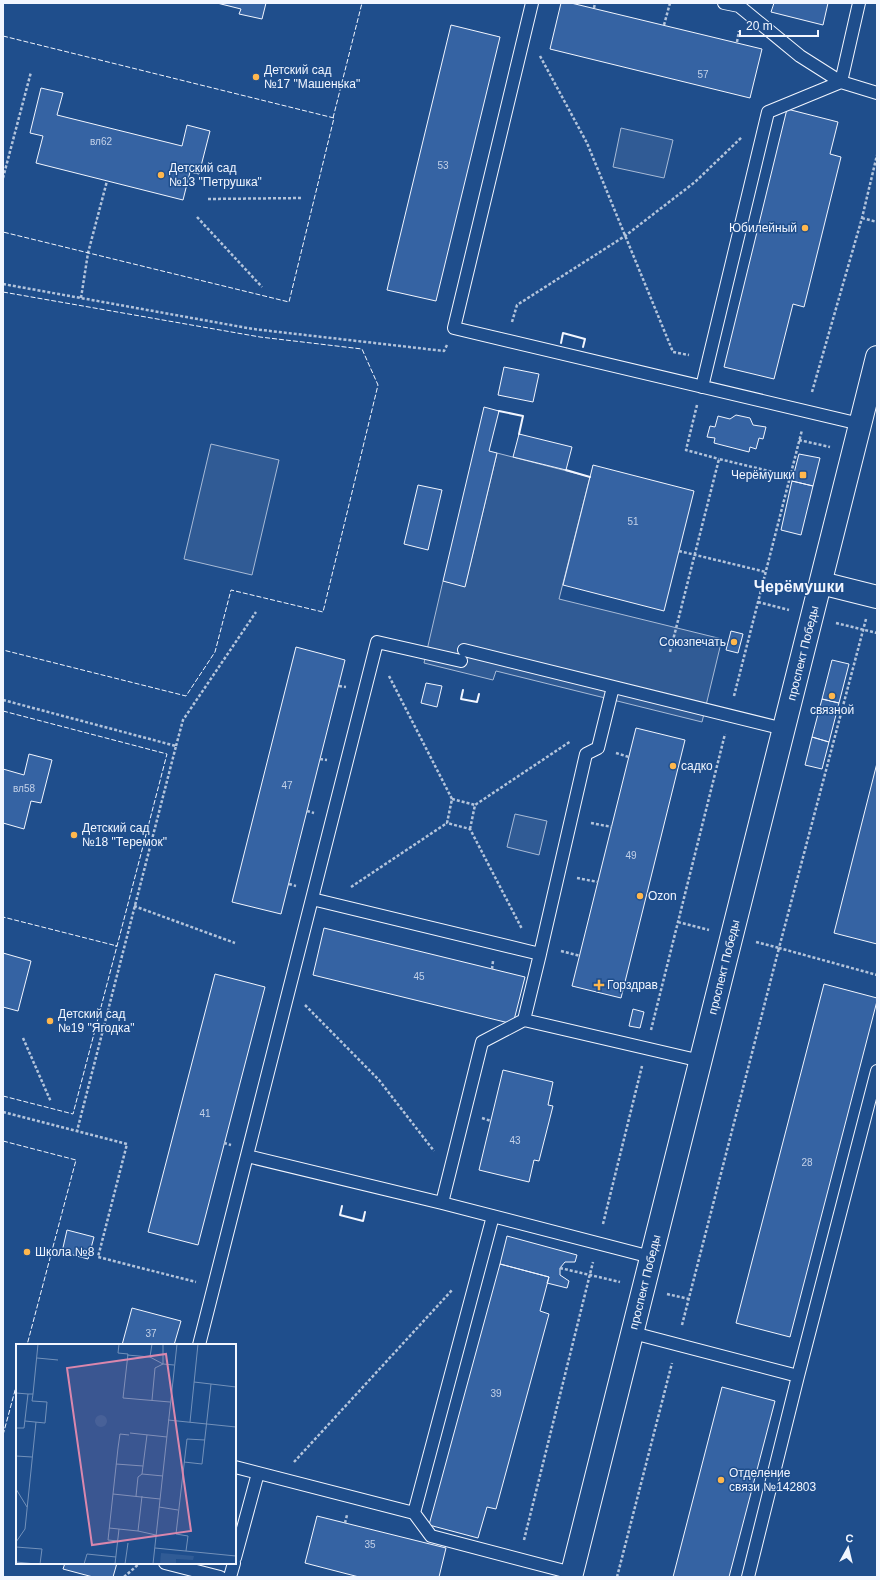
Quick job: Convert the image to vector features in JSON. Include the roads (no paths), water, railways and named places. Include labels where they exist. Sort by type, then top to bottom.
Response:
[{"type":"main road","name":"проспект Победы","points":[[572,1575],[877,358]]},
{"type":"main road","points":[[821,583],[874,596]]},
{"type":"lane","points":[[532,3],[454,328],[860,424]]},
{"type":"lane","points":[[724,3],[740,5],[800,56],[841,82],[877,93]]},
{"type":"lane","points":[[841,82],[859,3]]},
{"type":"lane","points":[[702,387],[768,112],[841,82]]},
{"type":"lane","points":[[199,1344],[377,642],[463,656],[613,687],[784,729]]},
{"type":"lane","points":[[524,1020],[537,953],[586,754],[598,748],[613,687]]},
{"type":"lane","points":[[312,899],[537,953]]},
{"type":"lane","points":[[442,1203],[482,1042],[524,1020],[700,1061]]},
{"type":"lane","points":[[748,1577],[798,1376],[877,1071]]},
{"type":"lane","points":[[247,1156],[442,1203],[651,1257]]},
{"type":"lane","points":[[414,1513],[493,1216]]},
{"type":"lane","points":[[633,1333],[798,1376]]},
{"type":"lane","points":[[236,1467],[414,1513],[431,1536],[572,1575]]},
{"type":"lane","points":[[236,1554],[258,1473]]},
{"type":"lane","points":[[169,1564],[220,1577]]},
{"type":"lane","points":[[230,1577],[234,1564]]},
{"type":"place","name":"Детский сад №17 \"Машенька\"","points":[[256,77]]},
{"type":"place","name":"Детский сад №13 \"Петрушка\"","points":[[161,175]]},
{"type":"place","name":"Юбилейный","points":[[805,228]]},
{"type":"place","name":"Черёмушки","points":[[803,475]]},
{"type":"place","name":"Союзпечать","points":[[734,642]]},
{"type":"place","name":"связной","points":[[832,696]]},
{"type":"place","name":"садко","points":[[673,766]]},
{"type":"place","name":"Детский сад №18 \"Теремок\"","points":[[74,835]]},
{"type":"place","name":"Ozon","points":[[640,896]]},
{"type":"place","name":"Горздрав","points":[[599,985]]},
{"type":"place","name":"Детский сад №19 \"Ягодка\"","points":[[50,1021]]},
{"type":"place","name":"Школа №8","points":[[27,1252]]},
{"type":"place","name":"Отделение связи №142803","points":[[721,1480]]},
{"type":"district","name":"Черёмушки","points":[[799,586]]}]
